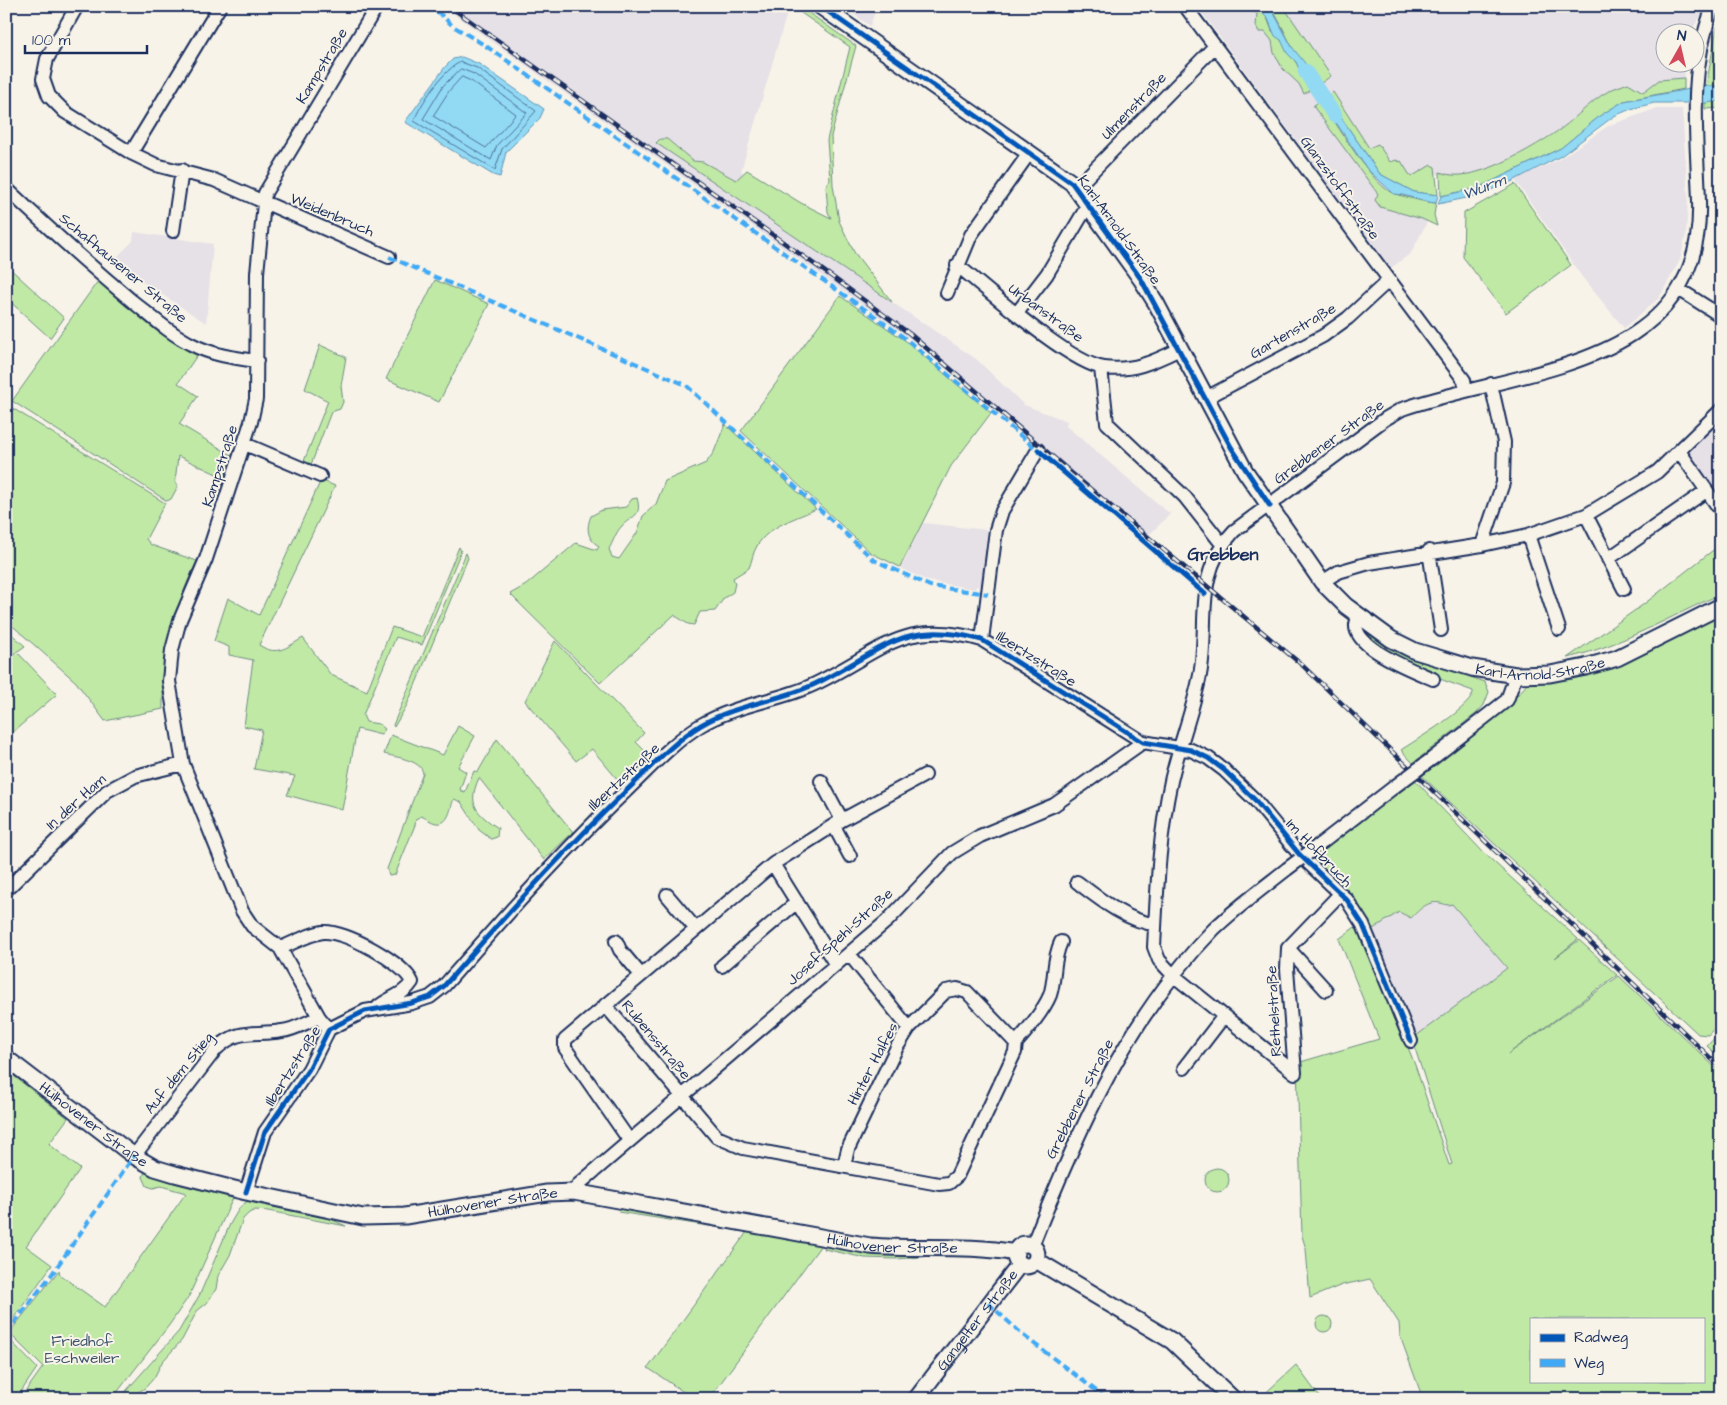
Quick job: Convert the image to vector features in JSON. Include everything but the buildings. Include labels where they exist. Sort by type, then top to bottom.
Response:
[{"type":"main road","name":"Karl-Arnold-Straße","points":[[820,6],[960,106],[1030,152],[1076,188],[1141,279],[1245,471],[1322,582],[1359,617],[1391,639],[1415,651],[1472,668],[1516,675],[1560,672],[1616,658],[1721,606]]},
{"type":"main road","name":"Hülhovener Straße","points":[[6,1058],[134,1156],[161,1170],[342,1214],[384,1218],[547,1193],[574,1192],[870,1246],[903,1249],[978,1248],[1018,1259]]},
{"type":"main road","points":[[1018,1259],[1022,1245],[1172,1342],[1233,1399]]},
{"type":"main road","name":"Gangelter Straße","points":[[916,1399],[1018,1259]]},
{"type":"street","name":"Weidenbruch","points":[[77,6],[47,59],[43,79],[49,96],[65,112],[131,153],[156,165],[182,170],[214,180],[262,203],[389,257]]},
{"type":"street","points":[[131,153],[220,6]]},
{"type":"street","name":"Kampstraße","points":[[280,948],[265,937],[242,911],[183,764],[169,681],[172,650],[180,620],[206,559],[245,444],[256,399],[257,291],[262,203],[269,185],[378,6]]},
{"type":"street","name":"Glanzstoffstraße","points":[[1185,6],[1388,281],[1464,380],[1466,390]]},
{"type":"street","points":[[1716,6],[1712,10],[1700,44],[1695,107],[1699,226],[1694,253],[1680,290],[1721,316]]},
{"type":"street","name":"Ulmenstraße","points":[[1076,188],[1215,46]]},
{"type":"street","points":[[947,293],[971,235],[1030,152]]},
{"type":"street","points":[[173,231],[182,170]]},
{"type":"street","name":"Schafhausener Straße","points":[[6,188],[99,273],[162,324],[190,343],[208,351],[226,357],[257,361]]},
{"type":"street","points":[[1017,313],[1046,274],[1088,205]]},
{"type":"street","name":"Urbanstraße","points":[[958,265],[1047,338],[1087,362],[1102,368],[1145,366],[1180,349]]},
{"type":"street","name":"Gartenstraße","points":[[1206,398],[1323,336],[1348,318],[1388,281]]},
{"type":"street","name":"Grebbener Straße","points":[[1173,975],[1159,960],[1154,947],[1164,812],[1178,749],[1194,703],[1201,670],[1209,571],[1222,544],[1234,531],[1385,419],[1408,407],[1598,353],[1620,343],[1646,327],[1680,290]]},
{"type":"street","points":[[1102,368],[1107,424],[1184,497],[1222,544]]},
{"type":"street","points":[[1482,545],[1503,483],[1504,442],[1491,384]]},
{"type":"street","points":[[1322,582],[1338,572],[1369,563],[1429,551],[1482,545],[1528,535],[1586,515],[1657,472],[1721,410]]},
{"type":"street","points":[[245,444],[320,476]]},
{"type":"street","points":[[982,640],[996,530],[1002,511],[1038,450]]},
{"type":"street","points":[[1679,452],[1721,511]]},
{"type":"street","points":[[1608,559],[1706,491]]},
{"type":"street","points":[[1586,515],[1624,589]]},
{"type":"street","points":[[1528,535],[1559,629]]},
{"type":"street","points":[[1429,551],[1440,630]]},
{"type":"street","points":[[1359,617],[1355,629],[1368,645],[1379,654],[1433,679]]},
{"type":"street","name":"Ilbertzstraße","points":[[246,1192],[265,1132],[309,1069],[329,1030],[349,1018],[376,1008],[412,1003],[430,997],[444,986],[572,843],[681,739],[699,726],[738,708],[798,692],[820,682],[890,643],[908,636],[942,632],[962,634],[982,640],[1143,742]]},
{"type":"street","name":"Grebbener Straße","points":[[1034,1253],[1067,1157],[1098,1094],[1143,1018],[1173,975],[1216,928],[1287,868],[1507,700],[1516,675]]},
{"type":"street","points":[[1143,742],[1178,749]]},
{"type":"street","name":"Josef-Spehl-Straße","points":[[574,1192],[578,1185],[629,1140],[887,921],[952,853],[980,836],[1054,805],[1143,742]]},
{"type":"street","name":"Im Hofbruch","points":[[1178,749],[1191,750],[1208,758],[1224,770],[1255,800],[1299,854],[1347,900],[1362,925],[1411,1041]]},
{"type":"street","name":"In der Ham","points":[[6,890],[107,792],[135,776],[183,764]]},
{"type":"street","points":[[629,1140],[565,1048],[565,1040],[773,864],[838,823],[925,775]]},
{"type":"street","points":[[821,781],[850,856]]},
{"type":"street","points":[[773,864],[836,964]]},
{"type":"street","points":[[1077,882],[1110,907],[1144,924],[1155,924]]},
{"type":"street","points":[[1326,990],[1288,948],[1340,894]]},
{"type":"street","points":[[667,895],[696,928]]},
{"type":"street","points":[[722,966],[797,902]]},
{"type":"street","points":[[329,1030],[319,1017],[280,948],[309,936],[332,933],[351,938],[389,960],[409,975],[412,982],[406,991],[386,1000],[376,1008]]},
{"type":"street","points":[[616,941],[620,950],[641,975]]},
{"type":"street","points":[[682,1095],[717,1136],[728,1143],[742,1148],[939,1184],[949,1182],[957,1176],[1015,1052],[1016,1043],[1026,1032],[1050,995],[1055,955],[1061,942]]},
{"type":"street","name":"Rethelstraße","points":[[1224,1016],[1294,1072],[1287,969],[1288,948]]},
{"type":"street","points":[[849,954],[909,1028]]},
{"type":"street","points":[[1173,975],[1224,1016],[1184,1068]]},
{"type":"street","name":"Hinter Halfes","points":[[844,1166],[848,1149],[897,1047],[909,1028],[946,991],[957,989],[967,992],[1016,1043]]},
{"type":"street","name":"Rubensstraße","points":[[605,1005],[682,1095]]},
{"type":"street","name":"Auf dem Stieg","points":[[134,1156],[216,1049],[226,1040],[237,1034],[252,1031],[283,1031],[319,1017]]},
{"type":"shaded area","points":[[452,6],[789,6],[741,171],[744,173],[736,180],[703,162],[693,161],[667,139],[657,143],[976,359],[1024,405],[1067,421],[1066,426],[1170,514],[1146,538],[999,410],[907,336],[451,12]]},
{"type":"shaded area","points":[[842,6],[877,6],[870,26]]},
{"type":"shaded area","points":[[1197,6],[1708,6],[1697,22],[1654,22],[1654,72],[1685,72],[1684,78],[1659,80],[1643,92],[1628,83],[1606,92],[1562,128],[1512,159],[1484,172],[1455,180],[1431,172],[1429,218],[1411,253],[1391,268]]},
{"type":"shaded area","points":[[1655,109],[1682,109],[1688,198],[1686,234],[1680,260],[1659,298],[1624,328],[1582,277],[1515,180],[1558,160],[1608,126]]},
{"type":"shaded area","points":[[134,232],[213,244],[206,323],[112,262],[133,241]]},
{"type":"shaded area","points":[[1721,416],[1721,503],[1684,455]]},
{"type":"shaded area","points":[[923,523],[987,530],[983,587],[976,586],[975,589],[928,581],[901,568]]},
{"type":"shaded area","points":[[1428,903],[1452,904],[1507,969],[1412,1039],[1370,931],[1399,912],[1411,918]]},
{"type":"green space","points":[[791,6],[799,6],[856,46],[831,136],[833,185],[839,221],[854,252],[892,302],[656,143],[660,139],[667,139],[693,161],[703,162],[736,180],[747,170],[801,203],[831,218],[828,212],[826,186],[830,180],[827,140],[850,47]]},
{"type":"green space","points":[[1248,6],[1255,6],[1266,15],[1272,31],[1281,40],[1313,88],[1304,94],[1299,84],[1283,69],[1274,53],[1272,41],[1265,32],[1259,32],[1256,26],[1257,13],[1252,12]]},
{"type":"green space","points":[[1270,6],[1283,6],[1331,76],[1321,83],[1306,66],[1295,52]]},
{"type":"green space","points":[[1721,19],[1721,86],[1706,86],[1717,27]]},
{"type":"green space","points":[[1684,78],[1684,89],[1624,101],[1601,115],[1561,148],[1478,188],[1441,196],[1440,172],[1453,175],[1468,174],[1520,154],[1551,136],[1595,100],[1617,87],[1628,83],[1643,92],[1659,80]]},
{"type":"green space","points":[[1333,92],[1369,148],[1378,144],[1390,162],[1401,161],[1411,177],[1431,165],[1435,167],[1438,195],[1414,192],[1380,174],[1327,97]]},
{"type":"green space","points":[[1321,100],[1355,153],[1376,180],[1386,189],[1395,194],[1420,201],[1436,203],[1434,215],[1437,226],[1422,219],[1380,207],[1375,200],[1378,194],[1313,106]]},
{"type":"green space","points":[[1721,101],[1721,108],[1705,109],[1705,103]]},
{"type":"green space","points":[[1515,184],[1571,265],[1506,313],[1463,257],[1464,213]]},
{"type":"green space","points":[[6,265],[64,318],[50,338],[6,298]]},
{"type":"green space","points":[[435,280],[489,304],[439,402],[386,379]]},
{"type":"green space","points":[[98,281],[148,322],[198,354],[178,383],[198,396],[179,424],[233,456],[225,478],[178,456],[175,482],[178,486],[171,499],[167,501],[12,401]]},
{"type":"green space","points":[[840,296],[906,341],[991,413],[951,466],[900,567],[871,553],[741,431]]},
{"type":"green space","points":[[320,345],[346,357],[341,386],[343,402],[340,409],[331,412],[309,470],[302,466],[328,401],[305,389]]},
{"type":"green space","points":[[9,406],[165,503],[146,539],[151,545],[197,561],[182,597],[171,633],[163,690],[163,709],[105,721],[76,682],[6,620],[6,410]]},
{"type":"green space","points":[[725,424],[816,509],[775,528],[762,539],[756,548],[749,568],[733,578],[735,583],[733,592],[724,598],[715,611],[700,612],[694,625],[688,624],[674,615],[600,683],[510,594],[526,585],[576,543],[597,550],[599,546],[592,540],[589,533],[588,525],[591,516],[602,510],[626,507],[632,499],[637,498],[637,513],[619,529],[609,549],[612,557],[619,559],[637,533],[643,516],[656,504],[665,481],[706,463],[714,452]]},
{"type":"green space","points":[[321,480],[335,486],[259,645],[265,649],[282,649],[303,638],[331,675],[367,691],[392,627],[422,637],[459,547],[461,551],[422,645],[396,637],[363,715],[366,722],[379,724],[385,729],[381,735],[357,729],[342,810],[287,795],[295,776],[254,769],[262,730],[244,726],[253,660],[229,655],[229,647],[214,641],[228,598],[259,615]]},
{"type":"green space","points":[[1721,544],[1721,594],[1608,646],[1567,658],[1644,604]]},
{"type":"green space","points":[[466,553],[468,558],[407,705],[394,727],[393,725]]},
{"type":"green space","points":[[1721,599],[1710,607],[1623,647],[1587,659],[1547,667],[1607,652],[1651,634]]},
{"type":"green space","points":[[1721,612],[1721,1021],[1708,1035],[1698,1034],[1422,776],[1492,720],[1529,682],[1572,679],[1613,669]]},
{"type":"green space","points":[[1361,628],[1406,655],[1485,682],[1489,692],[1484,705],[1477,713],[1413,763],[1401,750],[1465,705],[1473,691],[1437,678],[1376,648]]},
{"type":"green space","points":[[6,629],[25,646],[12,655],[19,654],[57,694],[6,738]]},
{"type":"green space","points":[[555,641],[644,733],[636,742],[653,759],[623,786],[592,749],[576,761],[525,701]]},
{"type":"green space","points":[[458,726],[475,736],[458,767],[466,772],[460,790],[465,792],[474,771],[478,772],[497,739],[573,832],[544,860],[479,778],[475,787],[474,801],[484,818],[498,828],[497,837],[491,839],[479,830],[461,802],[454,799],[449,815],[441,823],[432,822],[421,816],[416,819],[395,875],[389,876],[387,869],[423,773],[418,765],[413,762],[384,754],[391,735],[443,755]]},
{"type":"green space","points":[[1415,780],[1483,852],[1578,939],[1555,958],[1579,940],[1617,975],[1508,1054],[1619,976],[1721,1073],[1721,1399],[1423,1399],[1400,1336],[1399,1323],[1370,1279],[1342,1285],[1310,1298],[1306,1249],[1302,1236],[1297,1063],[1379,1039],[1339,939],[1359,924],[1415,1065],[1449,1165],[1452,1164],[1412,1039],[1507,968],[1452,904],[1432,903],[1424,906],[1411,918],[1399,912],[1370,931],[1306,855]]},
{"type":"green space","points":[[1721,1031],[1721,1059],[1707,1046]]},
{"type":"green space","points":[[6,1070],[68,1118],[49,1144],[80,1169],[26,1246],[52,1265],[6,1329]]},
{"type":"green space","points":[[1217,1168],[1222,1169],[1228,1175],[1228,1185],[1222,1191],[1217,1192],[1212,1191],[1206,1185],[1205,1180],[1206,1175],[1212,1169]]},
{"type":"green space","name":"Friedhof Eschweiler","points":[[145,1171],[168,1181],[233,1198],[189,1296],[170,1324],[112,1399],[20,1399],[43,1367],[9,1333],[59,1270],[60,1275],[105,1307],[186,1193],[161,1186],[153,1188],[147,1186],[143,1177]]},
{"type":"green space","points":[[249,1200],[326,1217],[346,1226],[268,1211],[255,1210],[249,1213],[243,1219],[230,1255],[218,1276],[216,1289],[207,1303],[197,1311],[182,1340],[162,1362],[154,1378],[145,1388],[127,1399],[119,1399],[179,1331],[200,1294],[230,1224],[240,1207]]},
{"type":"green space","points":[[622,1208],[821,1245],[709,1399],[694,1399],[648,1368],[747,1232],[618,1212]]},
{"type":"green space","points":[[826,1246],[868,1254],[945,1255],[897,1259],[865,1258],[824,1249]]},
{"type":"green space","points":[[1321,1316],[1327,1316],[1332,1321],[1330,1330],[1321,1332],[1316,1327],[1316,1321]]},
{"type":"green space","points":[[7,1337],[37,1368],[16,1399],[6,1399]]},
{"type":"green space","points":[[1296,1365],[1321,1399],[1259,1399]]},
{"type":"water","points":[[1255,6],[1270,6],[1292,47],[1321,83],[1313,88],[1311,84],[1304,81],[1296,62],[1287,53],[1281,40],[1275,36],[1268,19]]},
{"type":"water","points":[[462,57],[479,64],[544,109],[540,118],[506,152],[500,177],[493,175],[405,122],[445,67],[453,59]]},
{"type":"water","points":[[1706,86],[1721,86],[1721,101],[1705,103],[1654,103],[1631,109],[1614,116],[1561,156],[1507,184],[1471,197],[1438,204],[1441,196],[1478,188],[1561,148],[1601,115],[1624,101]]},
{"type":"water","points":[[1327,97],[1380,174],[1414,192],[1438,195],[1436,203],[1394,194],[1367,169],[1321,100]]},
{"type":"waterway","name":"Wurm","points":[[1305,71],[1335,116]]},
{"type":"railway","points":[[449,6],[910,334],[1082,482],[1302,665],[1721,1068]]},
{"type":"marked path","points":[[426,6],[439,13],[453,26],[486,46],[873,315],[906,339],[1041,453]]},
{"type":"marked path","points":[[389,257],[686,385],[874,560],[930,586],[988,594]]},
{"type":"marked path","points":[[6,1333],[52,1274],[134,1156]]},
{"type":"marked path","points":[[988,1303],[1024,1336],[1107,1399]]},
{"type":"cycle path","points":[[820,6],[1072,183],[1141,279],[1231,447],[1270,506]]},
{"type":"cycle path","points":[[1038,450],[1205,594]]},
{"type":"cycle path","points":[[246,1192],[265,1132],[309,1069],[329,1029],[365,1011],[412,1003],[430,997],[444,986],[579,837],[662,756],[701,725],[730,712],[806,688],[880,648],[914,635],[934,633],[956,634],[982,640],[1143,742],[1191,750],[1208,758],[1224,770],[1255,800],[1299,854],[1347,900],[1363,925],[1411,1041]]},
{"type":"district","name":"Grebben","points":[[1223,554]]}]
